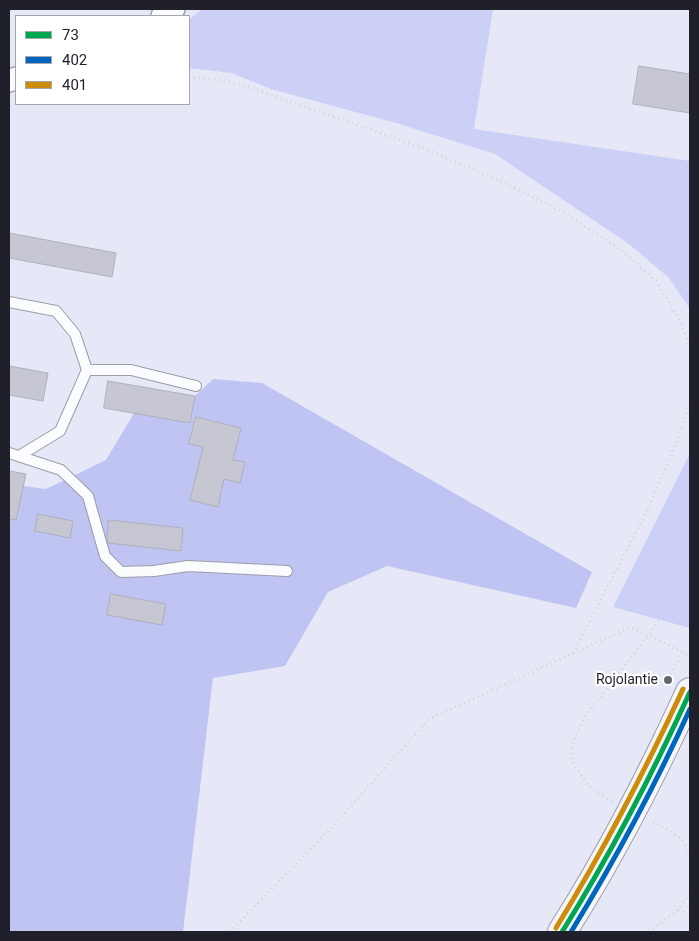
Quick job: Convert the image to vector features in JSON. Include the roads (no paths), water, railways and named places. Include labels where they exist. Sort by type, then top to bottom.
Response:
[{"type":"main road","points":[[562,932],[615,844],[656,764],[679,686]]},
{"type":"lane","points":[[9,302],[56,311],[75,334],[87,370],[60,431],[14,454]]},
{"type":"lane","points":[[87,370],[131,370],[196,386]]},
{"type":"lane","points":[[14,454],[61,470],[88,496],[105,556],[121,572],[154,571],[188,566],[287,571]]},
{"type":"place","name":"Rojolantie","points":[[668,680]]}]
